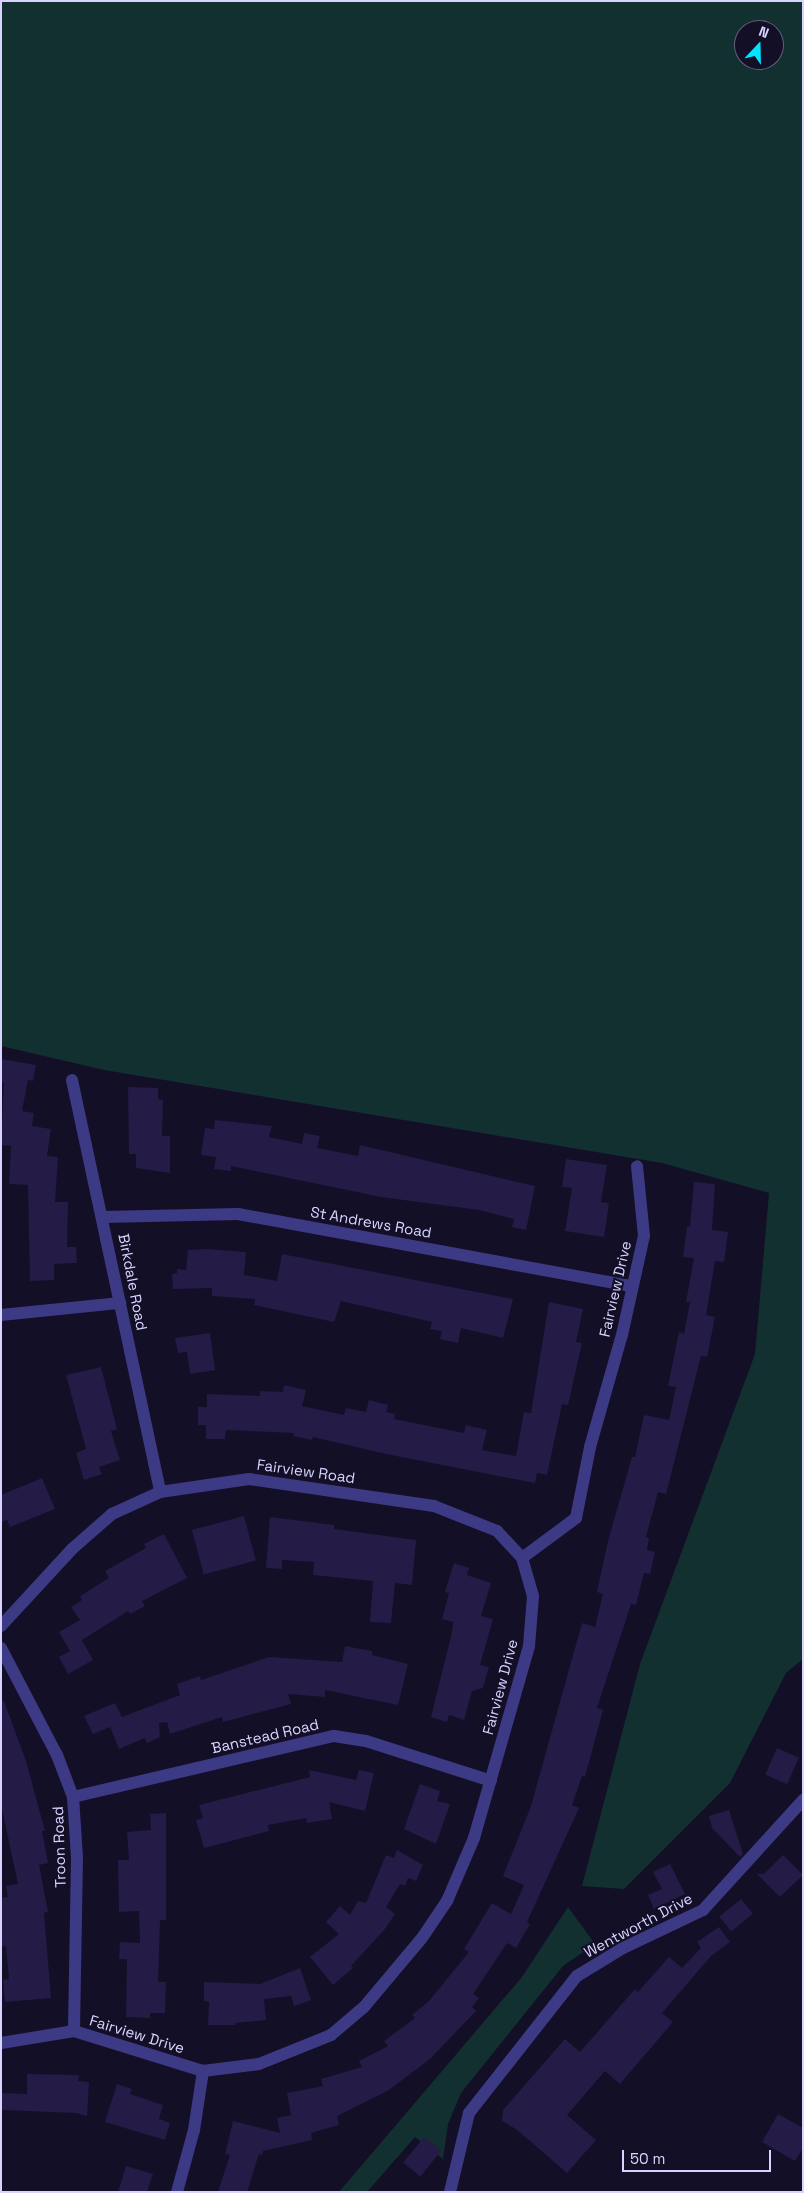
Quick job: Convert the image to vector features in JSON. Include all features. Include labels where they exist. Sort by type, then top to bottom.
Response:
[{"type":"street","name":"Birkdale Road","points":[[72,1080],[104,1217],[160,1492]]},
{"type":"street","name":"Fairview Drive","points":[[1,2043],[74,2031],[203,2071],[259,2064],[331,2035],[364,2006],[422,1938],[447,1901],[474,1838],[530,1646],[533,1596],[522,1558],[576,1518],[590,1447],[622,1335],[631,1286],[644,1236],[637,1166]]},
{"type":"street","name":"St Andrews Road","points":[[104,1217],[238,1214],[631,1286]]},
{"type":"street","points":[[1,1315],[120,1303]]},
{"type":"street","name":"Fairview Road","points":[[1,1626],[72,1549],[112,1514],[160,1492],[249,1479],[434,1506],[497,1531],[522,1558]]},
{"type":"street","name":"Troon Road","points":[[1,1648],[57,1755],[73,1797],[77,1858],[74,2031]]},
{"type":"street","name":"Banstead Road","points":[[73,1797],[334,1736],[366,1741],[491,1781]]},
{"type":"street","name":"Wentworth Drive","points":[[450,2192],[459,2163],[460,2139],[469,2113],[577,1976],[624,1948],[703,1910],[803,1800]]},
{"type":"street","points":[[177,2192],[192,2140],[203,2071]]},
{"type":"green space","points":[[1,1],[803,1],[803,1659],[786,1673],[730,1783],[624,1889],[582,1886],[640,1664],[755,1354],[769,1193],[662,1163],[104,1070],[1,1046]]},
{"type":"green space","points":[[568,1907],[595,1944],[563,1966],[461,2093],[448,2124],[443,2159],[415,2137],[367,2192],[339,2192],[522,1977]]},
{"type":"building","points":[[1,1059],[36,1065],[33,1081],[28,1080],[22,1111],[34,1113],[32,1126],[51,1129],[47,1156],[58,1157],[55,1202],[68,1202],[67,1247],[76,1247],[77,1263],[54,1264],[54,1280],[30,1281],[28,1185],[9,1184],[11,1146],[1,1145],[4,1083],[1,1083]]},
{"type":"building","points":[[128,1087],[158,1088],[158,1099],[163,1100],[162,1136],[170,1136],[170,1173],[136,1168],[136,1154],[129,1154]]},
{"type":"building","points":[[215,1120],[272,1126],[269,1137],[302,1144],[304,1133],[320,1136],[317,1148],[358,1156],[360,1145],[535,1186],[526,1230],[512,1227],[514,1219],[479,1210],[381,1197],[231,1166],[231,1171],[214,1169],[216,1157],[201,1155],[205,1128],[214,1129]]},
{"type":"building","points":[[566,1159],[607,1165],[601,1202],[609,1203],[604,1237],[565,1231],[572,1188],[562,1187]]},
{"type":"building","points":[[694,1182],[715,1184],[712,1230],[728,1232],[724,1262],[715,1261],[706,1315],[715,1317],[707,1357],[701,1356],[666,1494],[658,1492],[646,1537],[649,1538],[647,1550],[655,1552],[650,1574],[644,1573],[636,1605],[631,1604],[597,1708],[603,1710],[585,1777],[582,1776],[572,1805],[579,1808],[527,1922],[530,1924],[516,1948],[507,1943],[473,1994],[479,1998],[472,2007],[476,2011],[430,2059],[389,2090],[337,2116],[339,2125],[311,2133],[312,2140],[263,2151],[262,2155],[259,2154],[247,2192],[218,2192],[230,2155],[225,2154],[233,2121],[280,2133],[277,2118],[291,2115],[287,2093],[323,2086],[321,2079],[362,2067],[359,2061],[388,2046],[384,2041],[415,2018],[412,2015],[429,2001],[469,1952],[464,1949],[492,1903],[511,1914],[524,1885],[503,1876],[531,1806],[582,1623],[595,1627],[603,1594],[597,1592],[608,1541],[632,1457],[635,1457],[644,1415],[669,1420],[676,1387],[668,1386],[679,1332],[684,1334],[690,1302],[686,1302],[694,1258],[683,1257],[687,1226],[690,1227]]},
{"type":"building","points":[[206,1249],[246,1252],[244,1275],[277,1281],[282,1254],[513,1299],[503,1338],[461,1328],[458,1343],[440,1339],[442,1331],[430,1329],[432,1322],[341,1301],[334,1322],[254,1305],[255,1299],[212,1296],[212,1288],[173,1289],[172,1274],[177,1273],[177,1269],[186,1270],[188,1250]]},
{"type":"building","points":[[549,1302],[583,1309],[576,1342],[582,1343],[568,1405],[562,1404],[547,1475],[537,1473],[535,1483],[386,1454],[313,1437],[312,1440],[293,1436],[294,1433],[226,1430],[225,1439],[206,1439],[206,1425],[198,1425],[198,1407],[207,1407],[207,1394],[260,1396],[260,1391],[283,1392],[284,1385],[306,1390],[302,1406],[344,1415],[346,1408],[366,1412],[369,1400],[388,1405],[386,1412],[395,1414],[394,1419],[464,1433],[466,1425],[487,1430],[482,1450],[516,1456],[524,1412],[531,1413]]},
{"type":"building","points":[[210,1333],[215,1370],[190,1374],[187,1352],[178,1353],[175,1338]]},
{"type":"building","points":[[101,1367],[117,1429],[111,1431],[120,1460],[99,1467],[102,1474],[84,1480],[76,1453],[86,1449],[66,1375]]},
{"type":"building","points":[[42,1478],[55,1509],[10,1527],[7,1520],[1,1522],[1,1495]]},
{"type":"building","points":[[244,1516],[256,1560],[204,1574],[192,1530]]},
{"type":"building","points":[[270,1517],[334,1525],[334,1529],[416,1540],[412,1585],[395,1583],[391,1623],[370,1622],[373,1581],[313,1575],[314,1562],[282,1560],[282,1569],[266,1568]]},
{"type":"building","points":[[164,1534],[187,1578],[142,1601],[145,1606],[130,1614],[128,1611],[82,1640],[93,1660],[68,1674],[59,1657],[70,1651],[59,1632],[80,1620],[71,1607],[82,1600],[80,1596],[109,1578],[105,1571],[146,1548],[144,1544]]},
{"type":"building","points":[[454,1563],[469,1568],[467,1575],[491,1583],[481,1616],[493,1619],[480,1665],[489,1667],[483,1688],[472,1691],[464,1720],[449,1715],[447,1722],[431,1717],[452,1632],[453,1622],[442,1619],[449,1593],[445,1592]]},
{"type":"building","points":[[345,1646],[372,1651],[372,1655],[408,1664],[398,1705],[325,1690],[325,1697],[288,1694],[291,1704],[223,1722],[222,1717],[170,1734],[167,1722],[159,1723],[160,1737],[147,1743],[145,1738],[119,1749],[110,1727],[93,1734],[84,1716],[115,1703],[122,1717],[180,1695],[177,1684],[200,1676],[201,1680],[269,1657],[342,1662]]},
{"type":"building","points":[[1,1701],[4,1701],[26,1761],[45,1831],[42,1831],[48,1863],[39,1865],[48,1912],[44,1913],[51,1998],[5,2002],[3,1980],[9,1979],[6,1946],[1,1947],[1,1898],[8,1897],[6,1886],[18,1884],[1,1804]]},
{"type":"building","points":[[777,1748],[799,1758],[787,1784],[765,1774]]},
{"type":"building","points":[[309,1770],[356,1780],[359,1770],[374,1773],[365,1811],[329,1802],[332,1819],[307,1823],[306,1818],[268,1825],[269,1831],[204,1848],[196,1820],[203,1818],[199,1805],[310,1777]]},
{"type":"building","points":[[420,1784],[440,1791],[437,1801],[450,1804],[436,1844],[404,1829]]},
{"type":"building","points":[[729,1810],[743,1854],[740,1857],[712,1828],[709,1816]]},
{"type":"building","points":[[166,1813],[166,1920],[160,1920],[158,1982],[166,1982],[165,2013],[150,2013],[150,2018],[126,2017],[127,1959],[119,1959],[120,1942],[140,1943],[139,1911],[119,1912],[118,1860],[129,1860],[127,1832],[151,1830],[150,1814]]},
{"type":"building","points":[[397,1850],[423,1865],[416,1881],[408,1878],[405,1886],[400,1884],[386,1907],[395,1914],[385,1929],[351,1966],[353,1968],[333,1985],[310,1957],[339,1934],[326,1922],[340,1906],[350,1915],[358,1901],[366,1903],[386,1855],[394,1858]]},
{"type":"building","points":[[783,1855],[803,1875],[780,1897],[757,1874],[764,1874]]},
{"type":"building","points":[[670,1864],[685,1894],[654,1909],[648,1895],[662,1889],[653,1872]]},
{"type":"building","points":[[741,1899],[753,1914],[731,1931],[719,1917]]},
{"type":"building","points":[[719,1927],[730,1942],[711,1956],[662,2013],[673,2022],[620,2084],[605,2071],[567,2115],[596,2140],[567,2173],[516,2129],[502,2121],[503,2110],[565,2039],[580,2052],[635,1989],[638,1992],[669,1957],[682,1968],[701,1948],[697,1942]]},
{"type":"building","points":[[300,1968],[311,2000],[294,2006],[291,1996],[264,1999],[266,2020],[235,2023],[235,2025],[208,2025],[209,2002],[204,2001],[204,1982],[260,1984]]},
{"type":"building","points":[[27,2074],[79,2075],[78,2081],[89,2082],[87,2116],[76,2113],[1,2110],[1,2093],[27,2094]]},
{"type":"building","points":[[117,2084],[132,2089],[130,2094],[163,2105],[159,2119],[170,2123],[165,2140],[105,2122]]},
{"type":"building","points":[[778,2114],[803,2128],[803,2148],[795,2161],[762,2142]]},
{"type":"building","points":[[424,2137],[441,2151],[420,2176],[403,2163]]},
{"type":"building","points":[[126,2166],[153,2174],[147,2192],[118,2192]]}]
